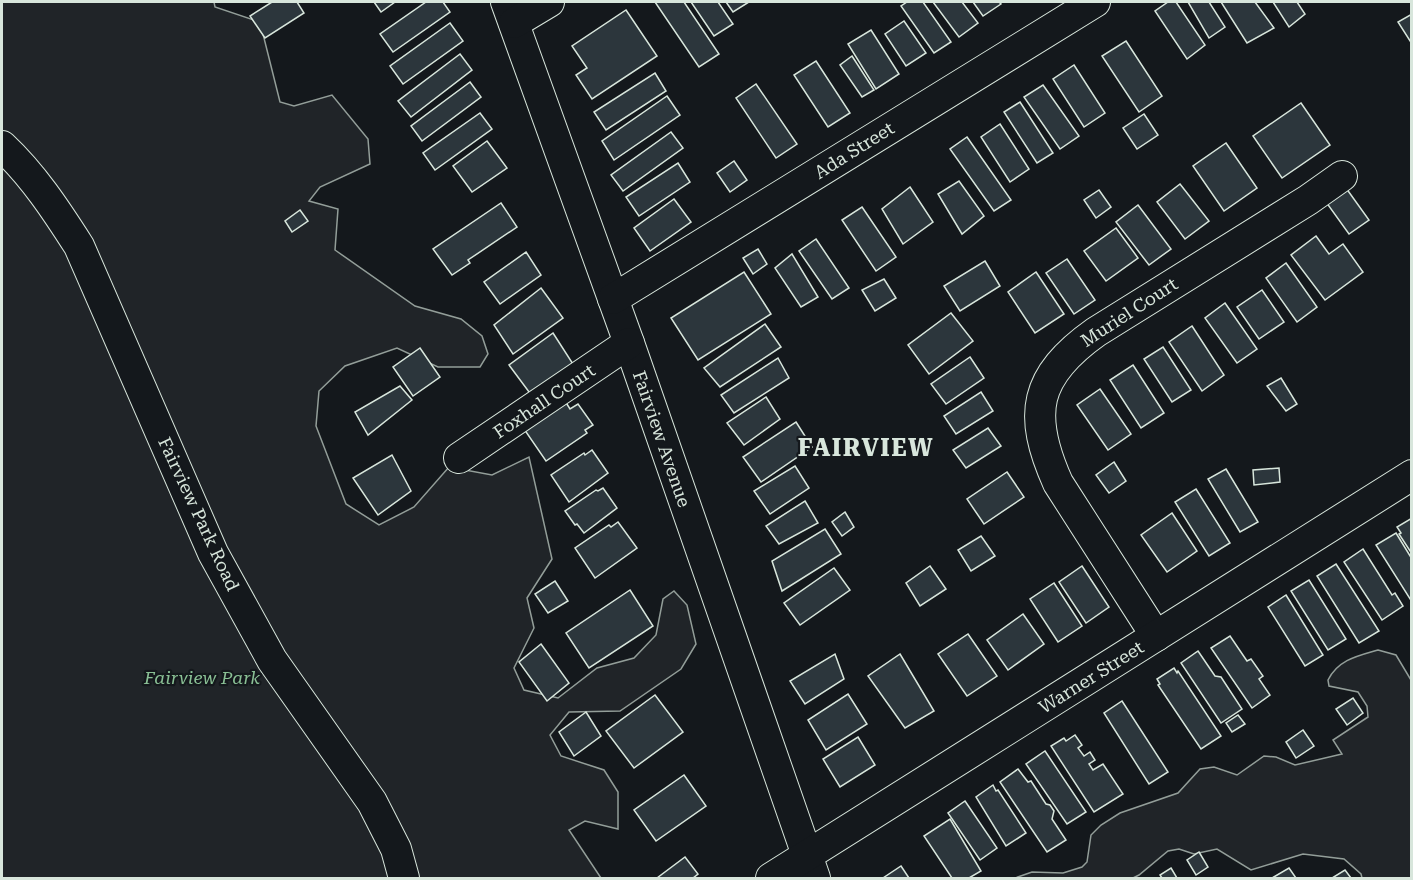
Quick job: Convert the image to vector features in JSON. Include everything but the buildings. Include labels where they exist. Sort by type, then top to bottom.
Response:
[{"type":"street","points":[[510,12],[549,2]]},
{"type":"street","name":"Ada Street","points":[[613,299],[1095,2]]},
{"type":"street","name":"Fairview Avenue","points":[[510,12],[629,343],[810,867]]},
{"type":"street","name":"Fairview Park Road","points":[[2,146],[21,163],[79,246],[213,552],[272,660],[372,802],[396,849],[404,879]]},
{"type":"street","name":"Muriel Court","points":[[1156,636],[1058,483],[1046,456],[1040,434],[1039,417],[1044,392],[1056,368],[1081,342],[1308,200],[1342,176]]},
{"type":"street","name":"Foxhall Court","points":[[459,458],[629,343]]},
{"type":"street","name":"Warner Street","points":[[771,879],[810,867],[1156,636],[1412,475]]},
{"type":"green space","name":"Fairview Park","points":[[2,2],[214,2],[215,7],[260,22],[280,102],[294,106],[332,95],[368,139],[370,164],[320,187],[309,201],[338,209],[335,250],[415,306],[461,319],[482,336],[488,354],[480,367],[438,367],[397,348],[345,366],[319,391],[316,426],[346,504],[379,525],[414,507],[449,467],[492,475],[529,457],[552,559],[527,598],[534,628],[514,668],[524,690],[558,698],[597,668],[634,658],[656,635],[663,599],[674,591],[687,605],[696,644],[681,669],[620,711],[569,712],[550,735],[561,756],[604,770],[618,792],[618,829],[585,821],[569,830],[601,878],[2,878]]},
{"type":"green space","points":[[1378,650],[1396,655],[1411,680],[1411,878],[1362,878],[1361,874],[1344,859],[1303,854],[1251,870],[1217,849],[1194,854],[1179,849],[1168,851],[1133,878],[1015,878],[1032,872],[1063,873],[1082,867],[1087,862],[1091,835],[1101,825],[1120,813],[1178,793],[1200,769],[1214,767],[1237,775],[1264,756],[1276,757],[1295,765],[1342,754],[1333,740],[1368,717],[1367,706],[1358,692],[1329,686],[1328,680],[1343,663]]},
{"type":"district","name":"FAIRVIEW","points":[[866,448]]}]
